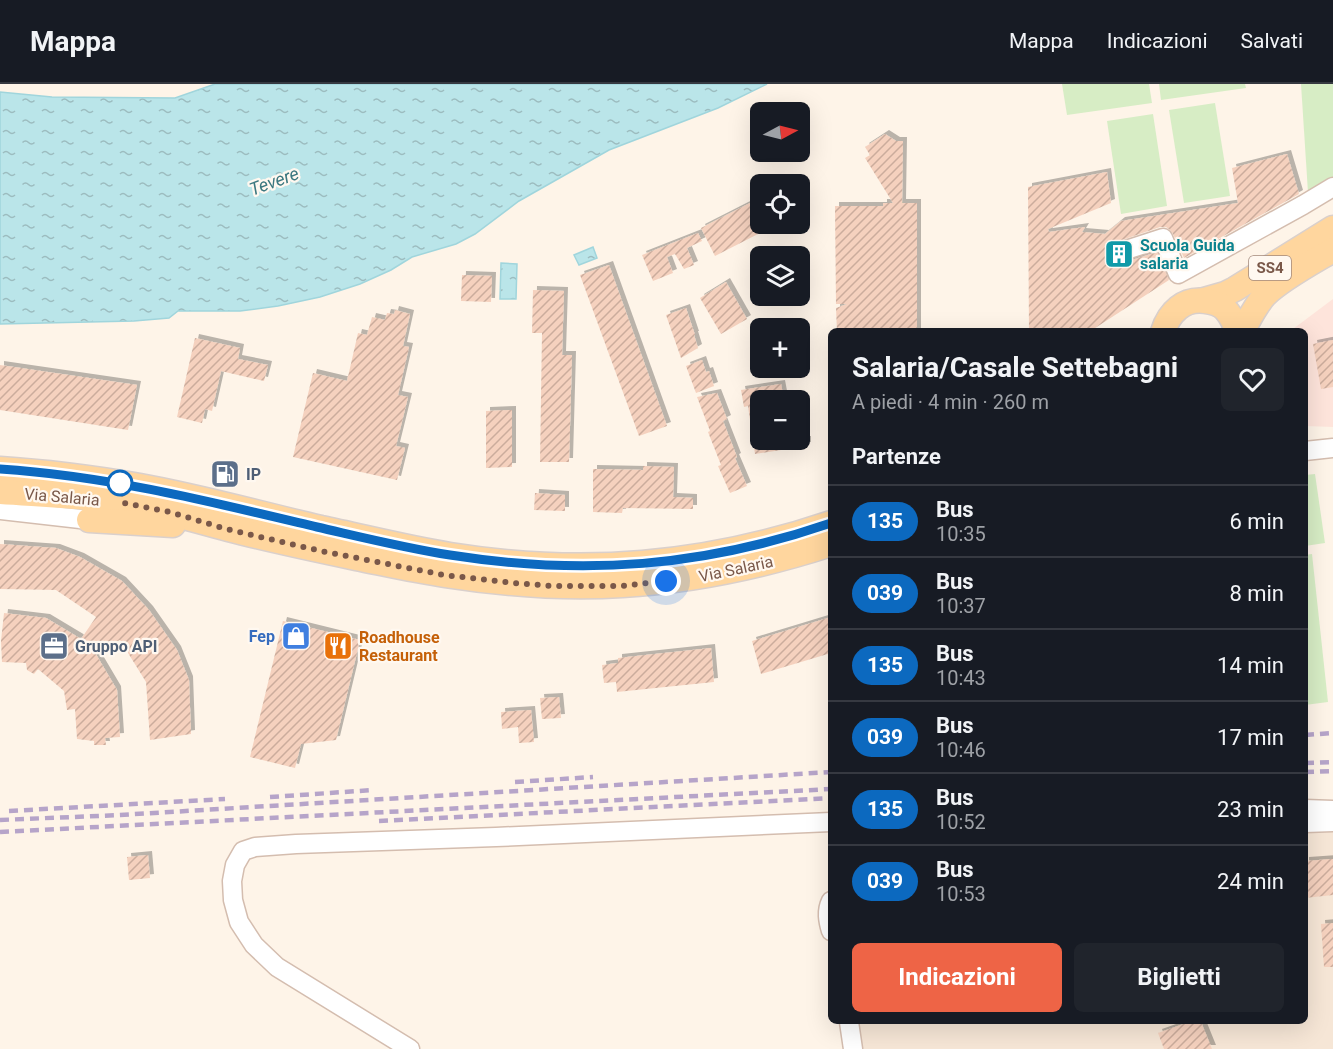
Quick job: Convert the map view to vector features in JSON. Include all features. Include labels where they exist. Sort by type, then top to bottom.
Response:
[{"type":"main road","name":"SS4","points":[[1204,300],[1225,294],[1244,284],[1333,228]]},
{"type":"main road","name":"SS4","points":[[1244,328],[1266,295],[1333,250]]},
{"type":"main road","points":[[1164,328],[1173,311],[1184,303],[1197,300],[1214,302],[1225,309],[1234,320],[1237,328]]},
{"type":"main road","name":"Via Salaria","points":[[0,469],[42,472],[140,486],[405,547],[481,560],[540,565],[609,566],[695,558],[779,540],[828,524]]},
{"type":"main road","name":"Via Salaria","points":[[0,492],[124,503],[170,512],[226,529],[321,551],[444,575],[553,586],[621,586],[686,579],[795,556],[828,545]]},
{"type":"main road","points":[[89,520],[226,529]]},
{"type":"street","points":[[1126,250],[1162,238],[1178,274],[1333,187]]},
{"type":"street","points":[[1308,450],[1333,448]]},
{"type":"street","points":[[0,510],[89,520]]},
{"type":"street","points":[[1308,810],[1333,810]]},
{"type":"street","points":[[410,1049],[277,967],[254,945],[239,922],[233,900],[232,880],[235,865],[243,851],[255,847],[296,844],[828,822]]},
{"type":"street","points":[[1308,822],[1333,822]]},
{"type":"street","points":[[849,1024],[853,1049]]},
{"type":"shaded area","points":[[1333,299],[1333,427],[1308,426],[1308,328],[1294,328]]},
{"type":"shaded area","points":[[1308,829],[1333,829],[1333,1049],[861,1049],[856,1024],[1308,1024]]},
{"type":"green space","points":[[1062,84],[1149,84],[1152,103],[1067,115]]},
{"type":"green space","points":[[1159,84],[1245,84],[1246,88],[1161,100]]},
{"type":"green space","points":[[1301,84],[1333,84],[1333,193],[1309,208]]},
{"type":"green space","points":[[1215,103],[1230,196],[1184,203],[1169,110]]},
{"type":"green space","points":[[1153,114],[1167,206],[1121,214],[1107,121]]},
{"type":"green space","points":[[1315,474],[1325,543],[1308,546],[1308,475]]},
{"type":"green space","points":[[1312,554],[1328,702],[1308,705],[1308,555]]},
{"type":"water","name":"Tevere","points":[[215,84],[767,84],[718,108],[609,150],[519,201],[475,234],[456,244],[412,257],[391,270],[360,284],[320,297],[240,311],[178,311],[169,318],[134,321],[0,324],[0,92],[52,97],[175,98]]},
{"type":"water","points":[[593,247],[597,258],[579,265],[574,255]]},
{"type":"water","points":[[501,263],[517,264],[516,299],[500,299]]},
{"type":"building","points":[[885,134],[896,141],[903,141],[902,203],[917,203],[917,328],[837,328],[836,308],[847,304],[836,304],[835,206],[883,206],[883,203],[893,203],[865,158],[870,155],[865,147]]},
{"type":"building","name":"Scuola Guida salaria","points":[[1287,154],[1299,194],[1184,258],[1173,234],[1166,227],[1122,240],[1115,248],[1119,259],[1129,261],[1157,252],[1169,280],[1095,328],[1029,328],[1028,187],[1107,172],[1111,203],[1048,229],[1049,232],[1085,227],[1082,232],[1105,234],[1121,221],[1238,203],[1232,168]]},
{"type":"building","points":[[750,203],[750,234],[758,234],[715,256],[701,228]]},
{"type":"building","points":[[698,233],[702,241],[687,248],[694,265],[684,269],[675,254],[667,257],[673,273],[653,281],[642,255]]},
{"type":"building","points":[[609,265],[667,426],[639,436],[580,275]]},
{"type":"building","points":[[462,275],[492,276],[491,302],[461,301]]},
{"type":"building","points":[[726,282],[747,319],[721,334],[700,298]]},
{"type":"building","points":[[533,290],[564,291],[562,355],[572,355],[569,462],[540,462],[542,333],[532,333]]},
{"type":"building","points":[[686,308],[698,348],[681,358],[666,315]]},
{"type":"building","points":[[395,310],[410,314],[403,346],[409,347],[398,395],[408,397],[396,446],[405,448],[397,480],[293,457],[313,373],[347,381],[358,333],[367,335],[372,317],[385,320],[387,313],[394,314]]},
{"type":"building","points":[[195,338],[240,348],[238,359],[268,365],[264,381],[221,371],[212,411],[205,409],[202,423],[177,417]]},
{"type":"building","points":[[1333,340],[1333,387],[1321,389],[1313,344]]},
{"type":"building","points":[[702,360],[714,386],[696,393],[686,366]]},
{"type":"building","points":[[0,365],[137,385],[128,430],[0,410]]},
{"type":"building","points":[[781,384],[782,390],[750,390],[750,420],[748,406],[744,407],[741,390]]},
{"type":"building","points":[[717,393],[727,419],[723,421],[747,486],[730,493],[718,466],[721,465],[697,397]]},
{"type":"building","points":[[512,410],[512,467],[486,468],[486,411]]},
{"type":"building","points":[[754,450],[781,450],[755,454]]},
{"type":"building","points":[[643,466],[674,467],[673,497],[693,498],[693,509],[623,508],[622,513],[593,512],[593,469],[643,470]]},
{"type":"building","points":[[535,493],[565,495],[565,511],[534,510]]},
{"type":"building","name":"Gruppo API","points":[[0,544],[56,548],[80,557],[122,581],[149,610],[177,650],[189,680],[191,734],[150,740],[146,682],[120,640],[94,651],[117,690],[120,737],[105,738],[106,745],[94,745],[94,741],[77,739],[75,709],[67,710],[64,691],[38,669],[34,674],[27,670],[26,663],[2,662],[1,641],[4,613],[46,618],[81,639],[96,617],[56,590],[0,589]]},
{"type":"building","points":[[828,618],[828,654],[761,674],[752,641]]},
{"type":"building","points":[[283,621],[360,640],[336,740],[301,744],[295,768],[250,757]]},
{"type":"building","points":[[711,648],[714,682],[617,692],[616,682],[604,683],[602,665],[618,663],[618,658]]},
{"type":"building","points":[[559,697],[561,718],[542,719],[540,698]]},
{"type":"building","points":[[531,710],[534,742],[519,743],[518,727],[502,729],[501,712]]},
{"type":"building","points":[[148,855],[150,878],[129,880],[127,857]]},
{"type":"building","points":[[1333,859],[1333,895],[1308,898],[1308,861]]},
{"type":"building","points":[[1333,923],[1333,967],[1324,967],[1321,924]]},
{"type":"building","points":[[1183,1024],[1202,1024],[1212,1049],[1164,1049],[1158,1033]]},
{"type":"railway","points":[[1308,735],[1333,733]]},
{"type":"railway","points":[[1308,763],[1333,762]]},
{"type":"railway","points":[[1308,772],[1333,771]]},
{"type":"railway","points":[[0,820],[120,815],[828,772]]},
{"type":"railway","points":[[515,782],[593,777]]},
{"type":"railway","points":[[0,832],[828,789]]},
{"type":"railway","points":[[270,797],[374,790]]},
{"type":"railway","points":[[379,821],[828,798]]},
{"type":"railway","points":[[9,811],[225,799]]},
{"type":"bus line","name":"135","points":[[0,469],[42,472],[140,486],[405,547],[481,560],[540,565],[609,566],[695,558],[779,540],[828,524]]},
{"type":"place","name":"Scuola Guida salaria","points":[[1119,254]]},
{"type":"place","name":"IP","points":[[225,474]]},
{"type":"place","name":"Fep","points":[[296,636]]},
{"type":"place","name":"Gruppo API","points":[[54,646]]},
{"type":"place","name":"Roadhouse Restaurant","points":[[338,646]]},
{"type":"route","points":[[120,483],[124,503],[170,512],[226,529],[321,551],[444,575],[553,586],[621,586],[666,581]]}]
